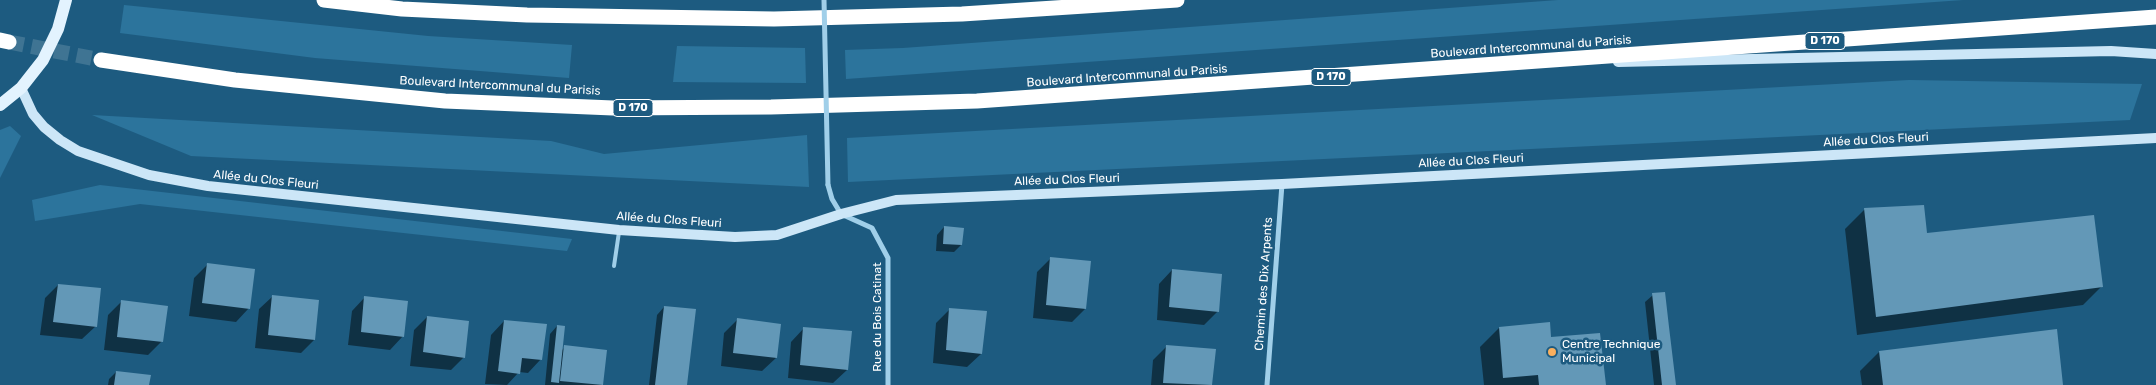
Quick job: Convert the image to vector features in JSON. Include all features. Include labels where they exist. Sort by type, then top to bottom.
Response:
[{"type":"highway","points":[[324,0],[402,9],[517,15],[774,19],[962,14],[1177,0]]},
{"type":"highway","name":"Boulevard Intercommunal du Parisis","points":[[101,60],[235,80],[436,100],[613,108],[771,107],[977,101],[2156,17]]},
{"type":"main road","points":[[0,105],[21,88],[38,68],[52,45],[66,0]]},
{"type":"street","points":[[824,0],[828,185],[832,198],[841,214]]},
{"type":"street","points":[[1494,65],[2111,51],[2156,54]]},
{"type":"street","name":"Allée du Clos Fleuri","points":[[21,88],[33,114],[44,127],[60,140],[78,151],[149,175],[208,186],[619,230],[735,237],[777,235],[841,214],[896,200],[1282,184],[2156,138]]},
{"type":"street","name":"Chemin des Dix Arpents","points":[[1267,385],[1282,184]]},
{"type":"street","name":"Rue du Bois Catinat","points":[[841,214],[872,228],[888,258],[888,385]]},
{"type":"lane","points":[[614,266],[619,230]]},
{"type":"shaded area","points":[[1558,0],[1963,0],[846,79],[845,50],[903,48]]},
{"type":"shaded area","points":[[124,5],[428,36],[572,45],[569,78],[315,58],[120,33]]},
{"type":"shaded area","points":[[677,46],[805,48],[806,83],[673,82]]},
{"type":"shaded area","points":[[1909,80],[2142,84],[2130,120],[848,182],[847,138]]},
{"type":"shaded area","points":[[92,115],[551,141],[604,154],[807,135],[809,187],[191,156]]},
{"type":"shaded area","points":[[10,126],[21,136],[0,178],[0,130]]},
{"type":"shaded area","points":[[100,185],[572,239],[567,251],[140,204],[35,221],[32,200]]},
{"type":"building","points":[[1924,205],[1927,233],[2094,215],[2103,287],[1876,317],[1864,208]]},
{"type":"building","points":[[944,226],[964,228],[962,245],[943,244]]},
{"type":"building","points":[[1050,257],[1091,261],[1086,309],[1046,305]]},
{"type":"building","points":[[207,263],[255,269],[250,309],[202,303]]},
{"type":"building","points":[[1172,269],[1222,274],[1219,312],[1169,307]]},
{"type":"building","points":[[58,284],[101,288],[97,327],[53,322]]},
{"type":"building","points":[[1665,292],[1676,385],[1662,385],[1652,293]]},
{"type":"building","points":[[272,295],[319,300],[315,340],[268,335]]},
{"type":"building","points":[[364,296],[408,301],[404,337],[361,332]]},
{"type":"building","points":[[121,300],[168,306],[163,342],[117,337]]},
{"type":"building","points":[[664,306],[696,309],[687,385],[655,385]]},
{"type":"building","points":[[949,308],[987,311],[982,354],[946,350]]},
{"type":"building","points":[[427,316],[469,321],[465,358],[423,352]]},
{"type":"building","points":[[737,318],[781,324],[777,358],[733,353]]},
{"type":"building","points":[[504,320],[547,324],[542,360],[522,358],[520,374],[498,371]]},
{"type":"building","name":"Centre Technique Municipal","points":[[1550,322],[1551,337],[1600,333],[1606,385],[1539,385],[1538,375],[1503,378],[1499,327]]},
{"type":"building","points":[[557,325],[565,326],[559,383],[551,382]]},
{"type":"building","points":[[803,327],[852,331],[848,370],[800,365]]},
{"type":"building","points":[[2057,329],[2063,385],[1883,385],[1879,351]]},
{"type":"building","points":[[564,345],[607,350],[603,385],[560,381]]},
{"type":"building","points":[[1166,345],[1216,349],[1212,385],[1163,383]]},
{"type":"building","points":[[116,371],[151,375],[149,385],[114,385]]},
{"type":"tunnel","points":[[9,42],[101,60]]},
{"type":"place","name":"Centre Technique Municipal","points":[[1552,352]]}]
